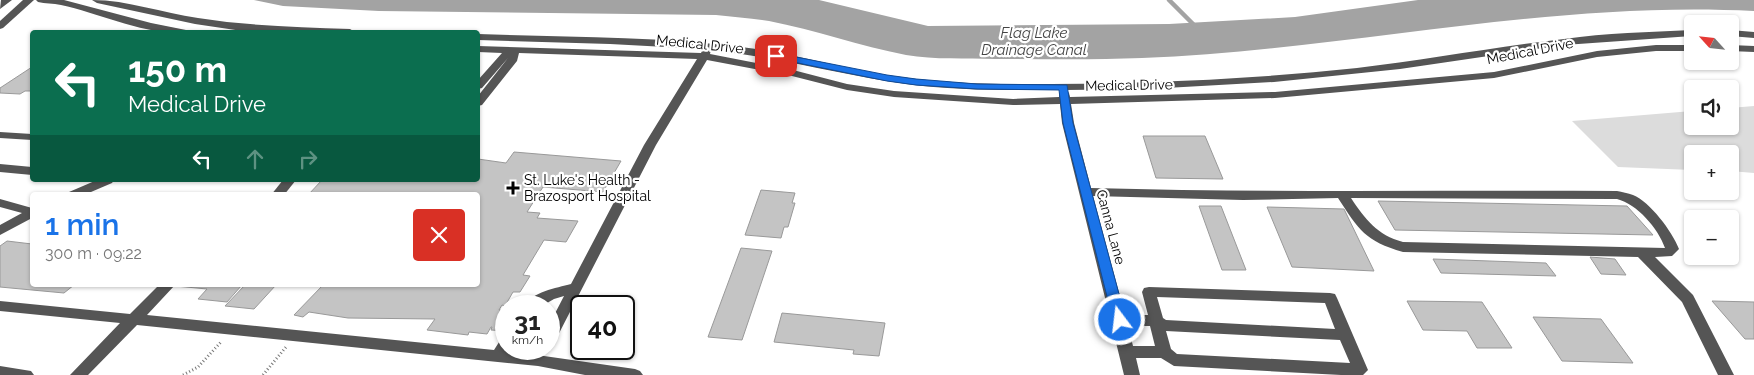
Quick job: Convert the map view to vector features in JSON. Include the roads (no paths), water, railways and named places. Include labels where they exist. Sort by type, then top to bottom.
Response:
[{"type":"street","points":[[0,6],[7,0]]},
{"type":"street","points":[[0,26],[29,0]]},
{"type":"street","points":[[41,0],[62,2],[171,30]]},
{"type":"street","points":[[97,0],[194,21],[249,29],[280,30]]},
{"type":"street","name":"Medical Drive","points":[[480,37],[776,56],[916,82],[977,86],[1063,87],[1183,86],[1248,82],[1401,66],[1549,44],[1684,33]]},
{"type":"street","points":[[1739,34],[1754,35]]},
{"type":"street","points":[[480,84],[502,57],[514,50],[523,39]]},
{"type":"street","name":"Medical Drive","points":[[480,49],[707,51],[847,86],[894,94],[978,101],[1065,101],[1275,95],[1494,75],[1597,54],[1656,48],[1684,48]]},
{"type":"street","points":[[1739,48],[1754,49]]},
{"type":"street","points":[[480,100],[513,59],[514,50]]},
{"type":"street","points":[[560,317],[650,145],[682,89],[707,51]]},
{"type":"street","name":"Canna Lane","points":[[1063,87],[1068,123],[1120,320],[1132,375]]},
{"type":"street","points":[[0,135],[30,136]]},
{"type":"street","points":[[0,168],[30,171]]},
{"type":"street","points":[[80,192],[103,182]]},
{"type":"street","points":[[279,192],[288,182]]},
{"type":"street","points":[[1085,192],[1243,196],[1342,194],[1617,195],[1629,198],[1642,209],[1671,242],[1672,249],[1667,253],[1403,247],[1379,240],[1370,234],[1342,194]]},
{"type":"street","points":[[0,203],[30,211]]},
{"type":"street","points":[[0,232],[30,213]]},
{"type":"street","points":[[1642,252],[1688,299],[1726,375]]},
{"type":"street","points":[[78,375],[166,287]]},
{"type":"street","points":[[549,295],[575,288]]},
{"type":"street","points":[[1149,292],[1330,298],[1346,335],[1360,370],[1174,360],[1164,352],[1149,292]]},
{"type":"street","points":[[0,306],[495,356]]},
{"type":"street","points":[[1120,320],[1156,320],[1164,325],[1346,335]]},
{"type":"street","points":[[1127,352],[1164,352]]},
{"type":"street","points":[[557,360],[585,369],[635,375]]},
{"type":"street","points":[[0,372],[26,375]]},
{"type":"water","name":"Flag Lake Drainage Canal","points":[[254,0],[819,0],[928,26],[1169,24],[1295,17],[1418,0],[1754,0],[1754,11],[1677,10],[1601,13],[1448,27],[1295,46],[1142,58],[995,59],[917,57],[769,21],[716,15],[379,11],[283,6]]},
{"type":"waterway","points":[[1169,0],[1195,26]]},
{"type":"place","name":"St. Luke's Health - Brazosport Hospital","points":[[513,188]]}]
